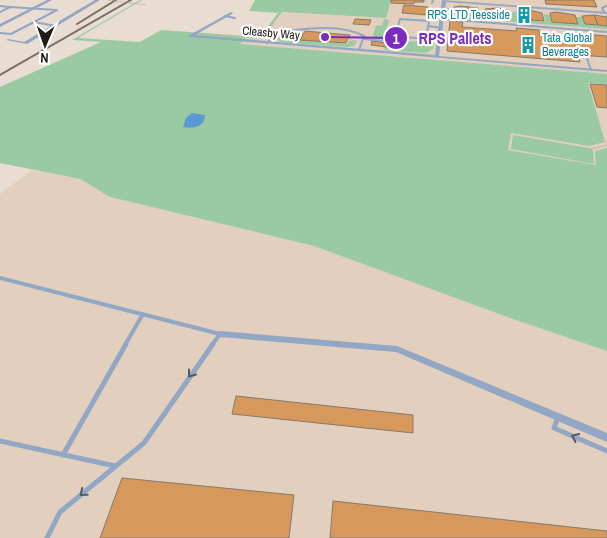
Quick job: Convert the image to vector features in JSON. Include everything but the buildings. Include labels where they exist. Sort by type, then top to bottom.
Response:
[{"type":"street","points":[[0,26],[50,0]]},
{"type":"street","points":[[8,40],[25,43],[98,0]]},
{"type":"street","points":[[438,57],[444,0],[605,12]]},
{"type":"street","name":"Cleasby Way","points":[[190,36],[231,13]]},
{"type":"street","points":[[182,41],[190,36]]},
{"type":"street","name":"Cleasby Way","points":[[190,36],[607,71]]},
{"type":"street","points":[[383,61],[384,53]]},
{"type":"street","points":[[220,334],[398,349],[607,438]]},
{"type":"lane","points":[[0,6],[57,10]]},
{"type":"lane","points":[[0,12],[10,6]]},
{"type":"lane","points":[[605,12],[602,8],[606,6]]},
{"type":"lane","points":[[0,34],[11,34],[61,8]]},
{"type":"lane","points":[[225,16],[235,18]]},
{"type":"lane","points":[[400,19],[429,21],[428,26],[426,39],[395,36],[400,19]]},
{"type":"lane","points":[[442,19],[607,32]]},
{"type":"lane","points":[[33,22],[56,26]]},
{"type":"lane","points":[[428,26],[441,28]]},
{"type":"lane","points":[[267,43],[277,32],[312,29],[354,32],[364,34],[360,50]]},
{"type":"lane","points":[[363,39],[396,42],[395,45]]},
{"type":"lane","points":[[586,56],[591,70]]},
{"type":"lane","points":[[0,278],[220,334],[144,443],[60,512],[47,538]]},
{"type":"lane","points":[[63,454],[143,314]]},
{"type":"lane","points":[[558,417],[554,428],[607,451]]},
{"type":"lane","points":[[0,441],[115,466]]},
{"type":"path","points":[[107,0],[147,5]]},
{"type":"path","points":[[591,149],[607,145]]},
{"type":"shaded area","points":[[391,0],[607,0],[607,164],[596,165],[508,150],[511,133],[589,146],[240,44],[246,38],[262,39],[282,12],[386,18]]},
{"type":"shaded area","points":[[32,170],[80,179],[110,197],[314,246],[513,319],[607,351],[607,538],[0,538],[0,194]]},
{"type":"green space","points":[[142,0],[78,38],[140,42],[161,30],[260,37],[278,13],[249,11],[255,0],[391,0],[386,18],[282,12],[262,39],[246,38],[240,44],[607,74],[607,84],[588,83],[605,142],[589,146],[511,133],[508,150],[596,165],[595,151],[607,148],[607,351],[513,319],[314,246],[110,197],[80,179],[0,163],[0,87],[101,42],[72,40]]},
{"type":"green space","points":[[447,8],[453,8],[453,14],[479,17],[483,10],[485,10],[485,17],[512,19],[512,12],[516,12],[517,19],[545,22],[544,14],[550,15],[552,22],[578,24],[576,17],[582,17],[585,24],[607,26],[607,29],[487,20],[487,18],[481,18],[481,21],[446,16]]},
{"type":"green space","points":[[384,19],[389,20],[384,39],[434,43],[433,49],[426,53],[384,50],[385,47],[406,46],[407,42],[372,39],[376,25],[382,26]]},
{"type":"green space","points":[[276,37],[348,44],[349,41],[357,42],[354,46],[347,47],[281,42],[275,39]]},
{"type":"green space","points":[[513,135],[589,148],[593,150],[594,164],[511,149]]},
{"type":"water","points":[[192,113],[205,115],[203,122],[201,125],[191,128],[183,127],[186,118]]},
{"type":"railway","points":[[77,24],[116,0]]},
{"type":"railway","points":[[0,75],[131,0]]},
{"type":"place","name":"RPS LTD Teesside","points":[[524,15]]},
{"type":"place","name":"RPS Pallets","points":[[325,37]]},
{"type":"place","name":"Tata Global Beverages","points":[[528,45]]}]
